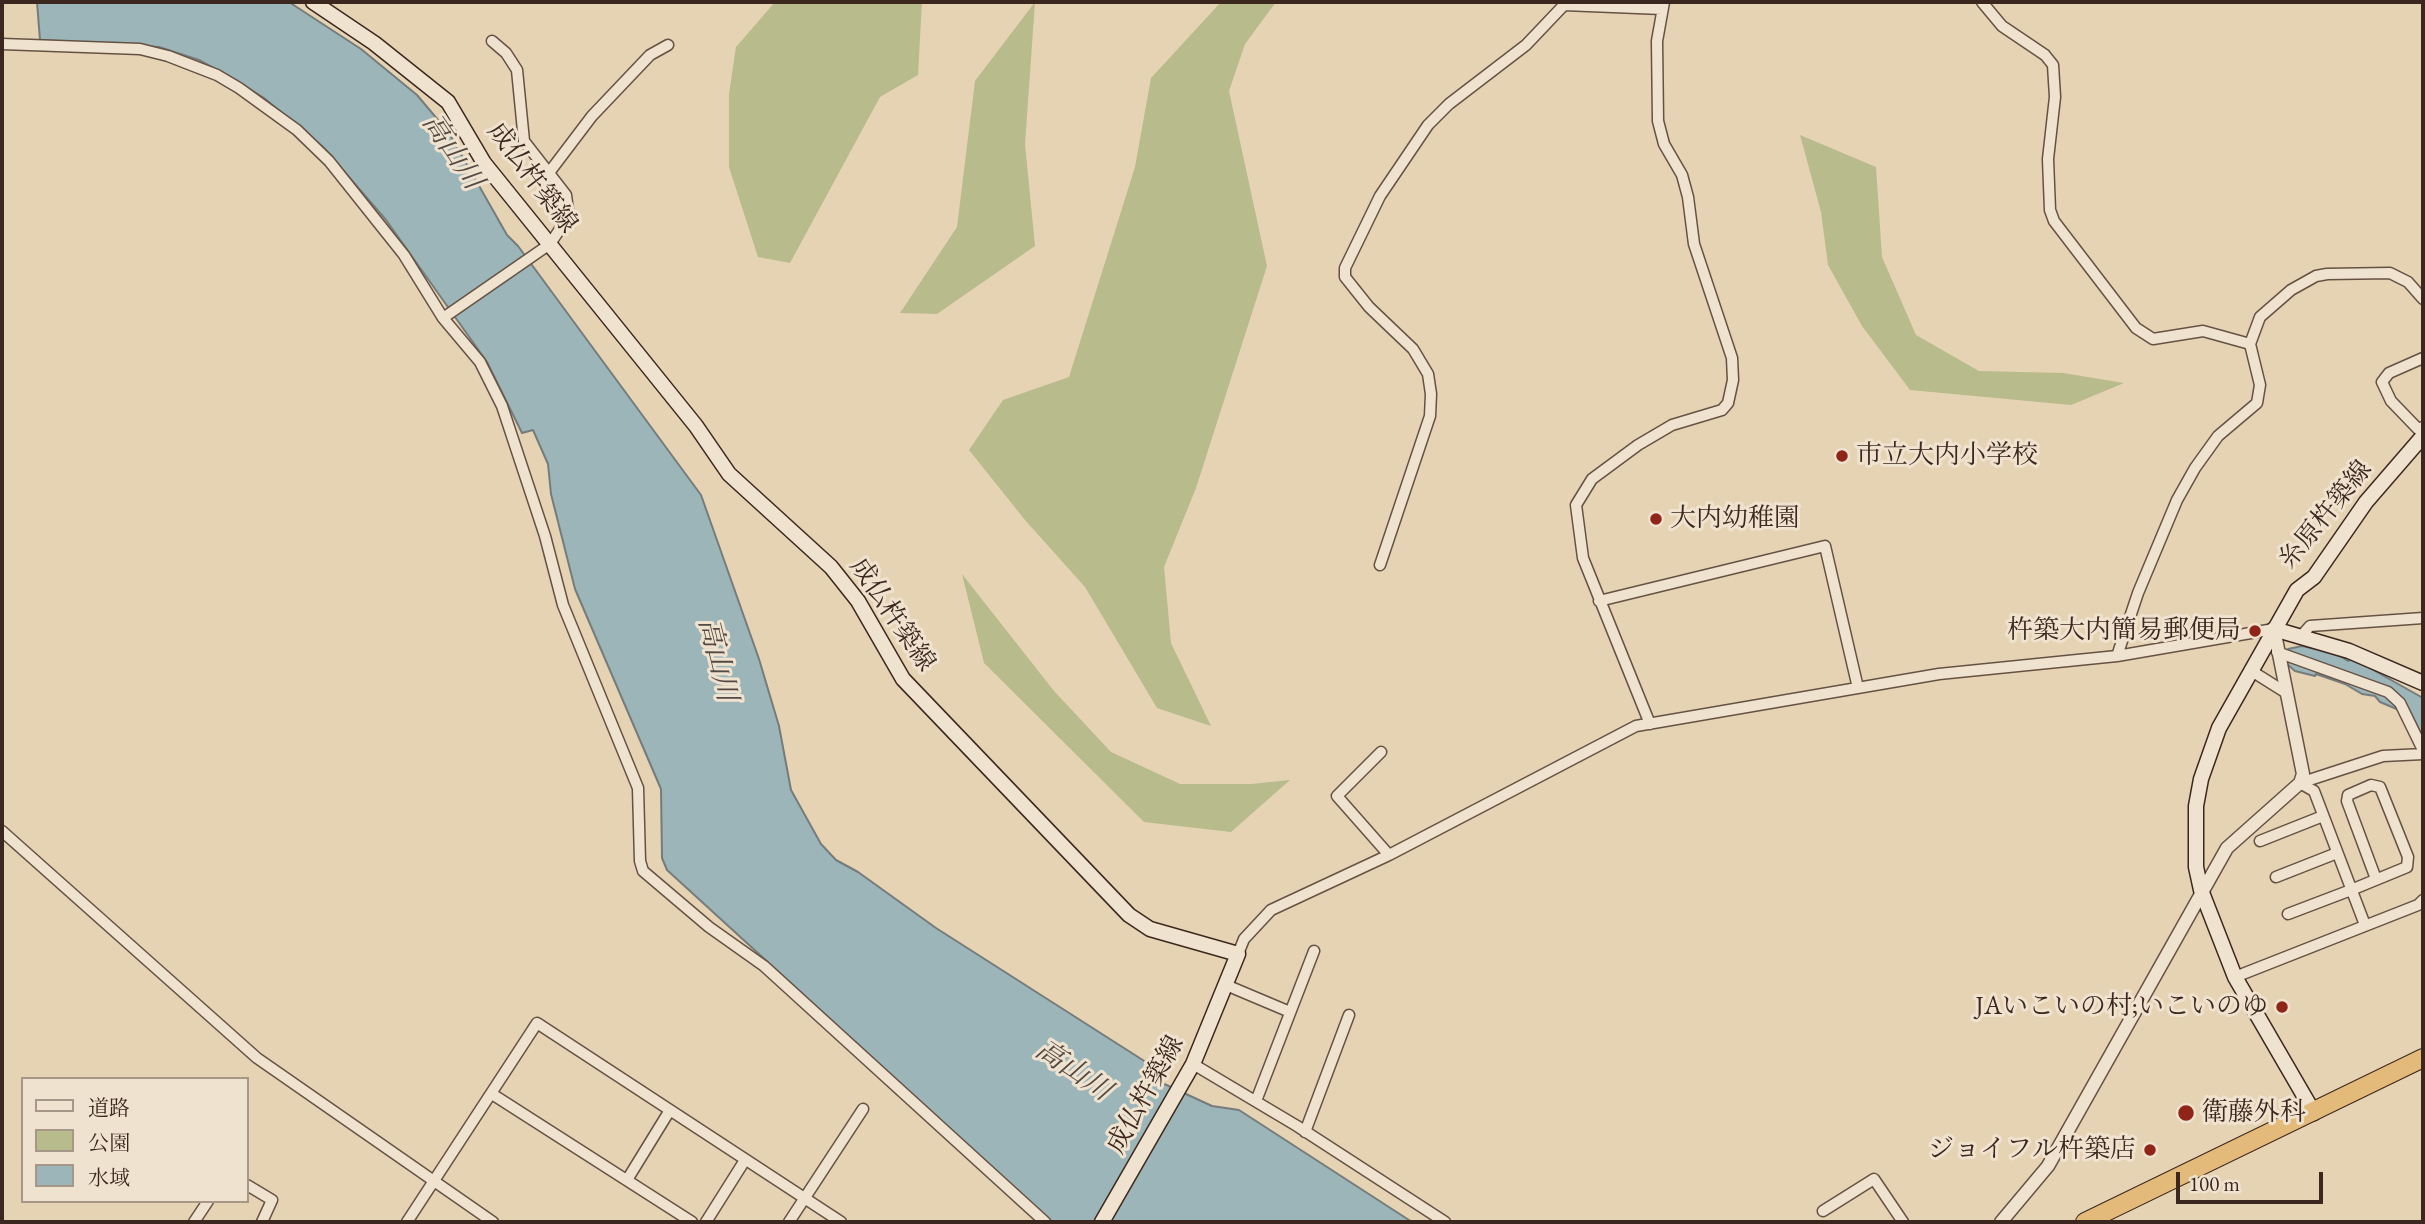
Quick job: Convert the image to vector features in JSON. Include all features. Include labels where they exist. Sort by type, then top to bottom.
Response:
[{"type":"highway","points":[[2085,1222],[2423,1058]]},
{"type":"main road","name":"成仏杵築線","points":[[313,2],[374,43],[447,102],[484,163],[696,426],[729,474],[843,582],[911,688],[1129,915],[1150,929],[1238,954],[1194,1064],[1102,1222]]},
{"type":"main road","name":"糸原杵築線","points":[[2314,1113],[2235,976],[2201,890],[2195,836],[2201,779],[2219,728],[2297,590],[2314,577],[2366,502],[2423,436]]},
{"type":"main road","points":[[2274,629],[2302,635],[2384,664],[2423,683]]},
{"type":"street","points":[[1982,2],[2002,26],[2045,55],[2053,65],[2056,77],[2048,153],[2050,210],[2054,221],[2136,328],[2153,339],[2203,331],[2250,344]]},
{"type":"street","points":[[1380,565],[1430,416],[1431,394],[1428,374],[1418,356],[1362,299],[1345,277],[1345,268],[1380,196],[1428,125],[1448,104],[1526,45],[1564,5],[1663,5],[1657,41],[1658,121],[1664,144],[1682,175],[1688,197],[1694,244],[1732,358],[1733,380],[1728,403],[1722,410],[1672,425],[1638,445],[1592,479],[1576,505],[1581,548],[1599,601],[1650,724]]},
{"type":"street","points":[[443,318],[550,244],[565,223],[568,203],[524,141],[517,70],[506,53],[492,41]]},
{"type":"street","points":[[2,44],[140,50],[191,64],[239,88],[297,130],[328,161],[404,256],[443,318],[480,362],[502,406],[563,605],[638,788],[640,861],[643,871],[709,927],[764,966],[1045,1222]]},
{"type":"street","points":[[548,174],[592,116],[650,55],[668,45]]},
{"type":"street","points":[[2117,656],[2138,593],[2177,500],[2194,468],[2217,436],[2257,403],[2260,385],[2250,344],[2260,317],[2291,290],[2321,275],[2390,273],[2408,282],[2423,299]]},
{"type":"street","points":[[2423,358],[2389,373],[2382,382],[2383,390],[2391,401],[2418,429],[2423,427]]},
{"type":"street","points":[[1599,601],[1825,546],[1858,688]]},
{"type":"street","points":[[2302,635],[2310,626],[2423,618]]},
{"type":"street","points":[[1238,954],[1244,939],[1271,910],[1389,855],[1636,726],[1858,688],[2010,665],[2117,656],[2274,629],[2303,774],[2300,783]]},
{"type":"street","points":[[2001,1222],[2048,1166],[2227,848],[2300,783],[2384,756],[2423,752],[2400,703],[2388,692],[2277,652]]},
{"type":"street","points":[[2250,670],[2285,692]]},
{"type":"street","points":[[1381,752],[1338,796],[1389,855]]},
{"type":"street","points":[[2300,783],[2311,787],[2365,925]]},
{"type":"street","points":[[2288,914],[2407,867],[2409,863],[2381,787],[2371,785],[2348,795],[2347,801],[2376,879]]},
{"type":"street","points":[[2260,841],[2323,816]]},
{"type":"street","points":[[2,831],[257,1058],[433,1183],[493,1222]]},
{"type":"street","points":[[2276,877],[2337,853]]},
{"type":"street","points":[[2235,976],[2417,905],[2423,900]]},
{"type":"street","points":[[1256,1101],[1314,951]]},
{"type":"street","points":[[1226,985],[1290,1012]]},
{"type":"street","points":[[1306,1132],[1349,1015]]},
{"type":"street","points":[[407,1222],[537,1023],[805,1199],[829,1219],[841,1222]]},
{"type":"street","points":[[1194,1064],[1306,1132],[1445,1222]]},
{"type":"street","points":[[492,1094],[692,1222]]},
{"type":"street","points":[[626,1180],[670,1110]]},
{"type":"street","points":[[789,1222],[863,1110]]},
{"type":"street","points":[[706,1222],[745,1160]]},
{"type":"street","points":[[1823,1211],[1874,1179],[1900,1221]]},
{"type":"street","points":[[248,1186],[272,1200],[261,1222]]},
{"type":"street","points":[[194,1222],[207,1203]]},
{"type":"green space","points":[[775,2],[922,2],[918,75],[880,97],[790,263],[758,257],[729,167],[729,94],[736,47]]},
{"type":"green space","points":[[1035,2],[1025,144],[1035,246],[937,314],[900,313],[957,227],[975,81]]},
{"type":"green space","points":[[1221,2],[1276,2],[1245,44],[1229,91],[1267,266],[1196,488],[1164,567],[1171,643],[1211,726],[1157,708],[1085,587],[1025,520],[969,450],[1003,400],[1069,377],[1135,167],[1151,78]]},
{"type":"green space","points":[[1800,135],[1876,167],[1882,257],[1916,335],[1979,371],[2063,373],[2124,383],[2071,405],[1910,390],[1862,326],[1828,265],[1821,212]]},
{"type":"green space","points":[[962,574],[1054,691],[1111,752],[1180,784],[1251,784],[1290,780],[1231,832],[1144,822],[984,663]]},
{"type":"water","name":"高山川","points":[[37,2],[289,2],[361,49],[417,95],[449,133],[507,235],[518,246],[701,495],[759,659],[779,726],[791,790],[821,844],[836,860],[858,872],[936,928],[1149,1064],[1160,1082],[1212,1106],[1239,1110],[1412,1222],[1053,1222],[1049,1219],[667,870],[662,858],[661,789],[575,589],[551,494],[548,464],[533,430],[522,433],[487,362],[386,220],[323,147],[264,98],[237,81],[199,60],[159,47],[40,40]]},
{"type":"water","points":[[2302,646],[2335,653],[2348,661],[2352,658],[2423,698],[2423,742],[2399,710],[2380,702],[2375,696],[2362,694],[2345,684],[2316,674],[2315,676],[2295,671],[2284,656],[2288,649]]},
{"type":"place","name":"市立大内小学校","points":[[1842,456]]},
{"type":"place","name":"大内幼稚園","points":[[1656,519]]},
{"type":"place","name":"杵築大内簡易郵便局","points":[[2255,631]]},
{"type":"place","name":"JAいこいの村;いこいのゆ","points":[[2282,1007]]},
{"type":"place","name":"衛藤外科","points":[[2186,1113]]},
{"type":"place","name":"ジョイフル杵築店","points":[[2150,1150]]}]
